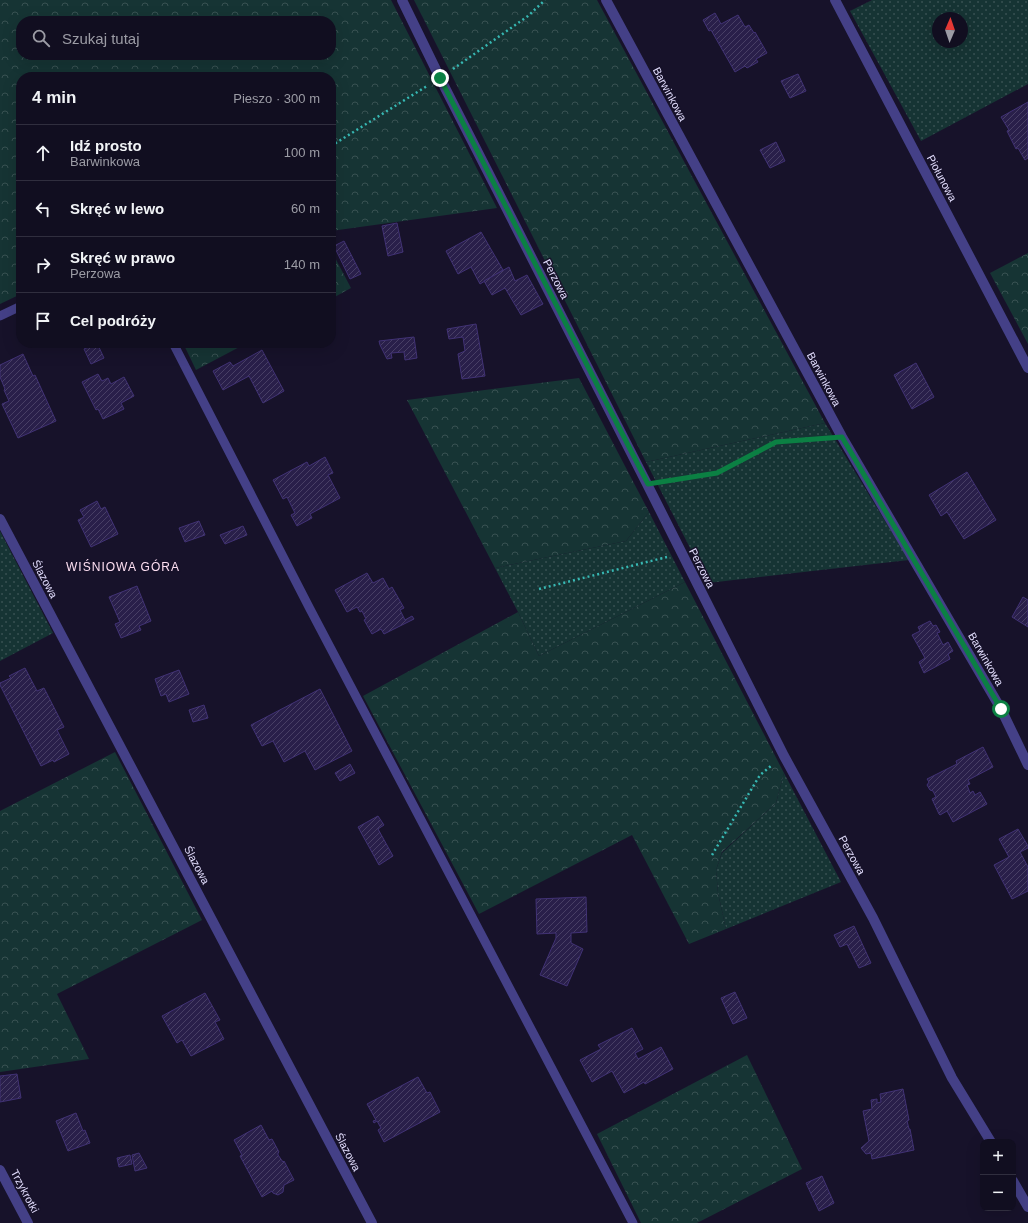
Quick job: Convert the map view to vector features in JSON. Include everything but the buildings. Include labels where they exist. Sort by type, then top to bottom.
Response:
[{"type":"street","name":"Perzowa","points":[[402,0],[440,78],[648,484],[681,553],[784,756],[873,918],[952,1078],[989,1139]]},
{"type":"street","name":"Barwinkowa","points":[[606,0],[842,437],[1001,709],[1028,765]]},
{"type":"street","name":"Piołunowa","points":[[835,0],[1028,368]]},
{"type":"street","name":"Ślazowa","points":[[0,519],[372,1223]]},
{"type":"street","name":"Trzykrotki","points":[[0,1170],[28,1223]]},
{"type":"street","points":[[1016,1186],[1028,1207]]},
{"type":"lane","points":[[0,316],[16,308]]},
{"type":"lane","points":[[176,348],[310,609],[633,1223]]},
{"type":"path","points":[[336,143],[440,78],[528,16],[545,0]]},
{"type":"path","points":[[648,484],[717,473],[776,442],[842,437]]},
{"type":"path","points":[[539,589],[681,553]]},
{"type":"path","points":[[712,855],[760,775],[784,756]]},
{"type":"green space","points":[[0,0],[391,0],[497,208],[336,230],[336,72],[16,72],[16,296],[0,304]]},
{"type":"green space","points":[[414,0],[597,0],[825,423],[646,462]]},
{"type":"green space","points":[[872,0],[1028,0],[1028,84],[921,141],[850,11]]},
{"type":"green space","points":[[1028,253],[1028,344],[990,273]]},
{"type":"green space","points":[[336,260],[351,288],[336,296]]},
{"type":"green space","points":[[185,348],[238,348],[196,370]]},
{"type":"green space","points":[[579,378],[649,512],[626,541],[495,568],[407,400]]},
{"type":"green space","points":[[825,423],[909,560],[708,583],[646,462]]},
{"type":"green space","points":[[649,512],[685,582],[539,656],[495,568],[626,541]]},
{"type":"green space","points":[[0,531],[53,633],[0,661]]},
{"type":"green space","points":[[685,582],[784,773],[776,803],[722,852],[716,870],[718,893],[726,929],[689,944],[632,835],[479,914],[363,696],[518,612],[539,656]]},
{"type":"green space","points":[[115,752],[202,920],[57,994],[89,1059],[0,1072],[0,811]]},
{"type":"green space","points":[[784,773],[841,882],[726,929],[718,893],[716,870],[722,853],[776,803]]},
{"type":"green space","points":[[747,1055],[802,1169],[697,1223],[641,1223],[597,1134]]},
{"type":"district","name":"WIŚNIOWA GÓRA","points":[[123,567]]},
{"type":"route","points":[[440,78],[648,484],[717,473],[776,442],[842,437],[1001,709]]}]
